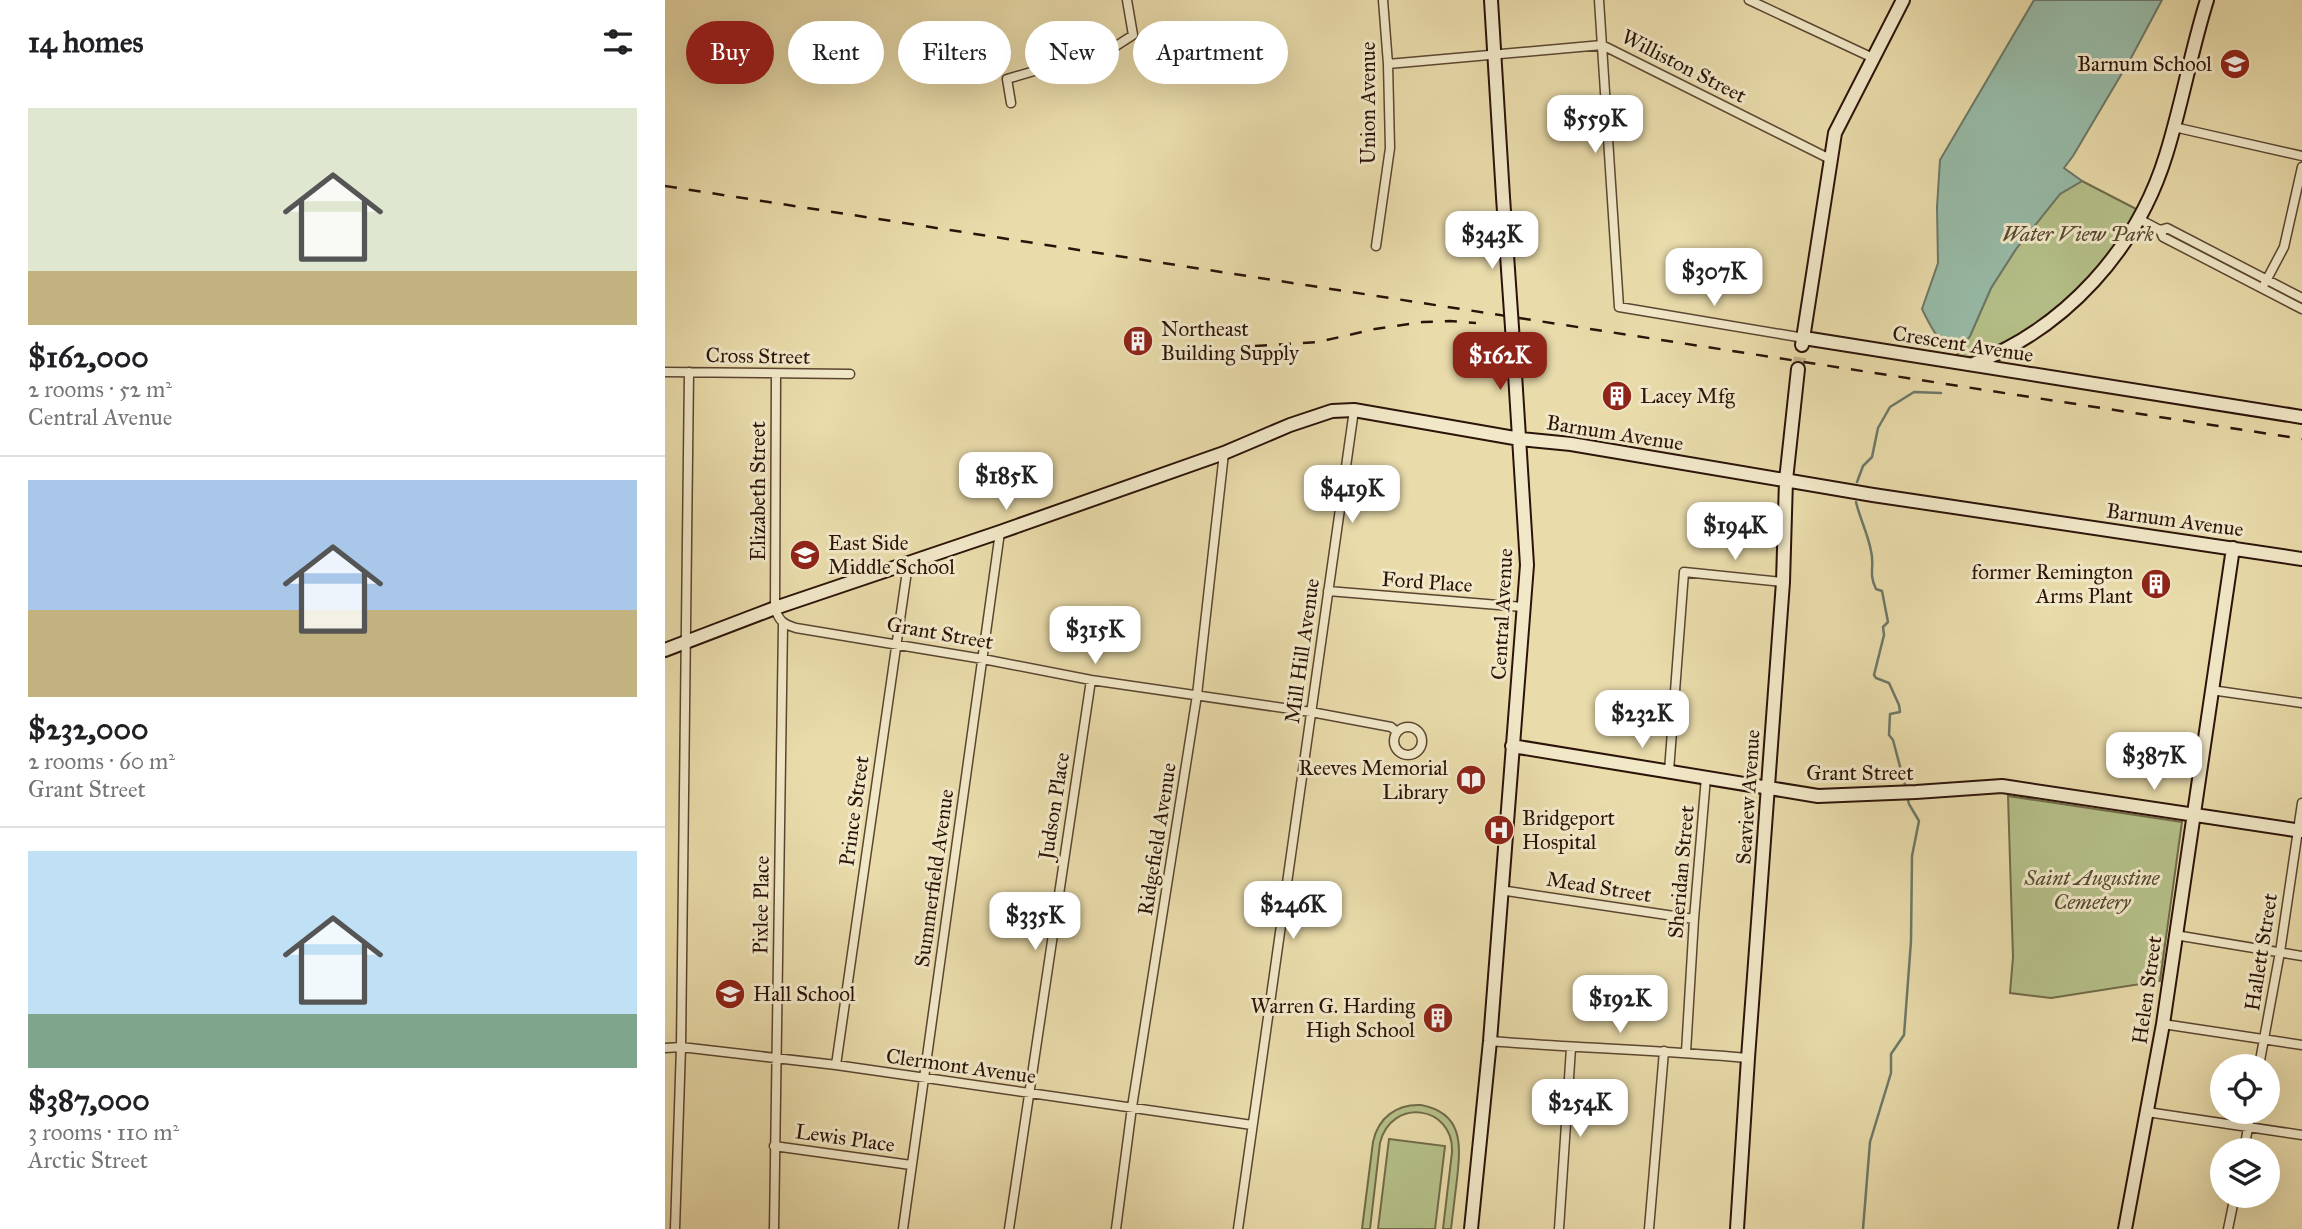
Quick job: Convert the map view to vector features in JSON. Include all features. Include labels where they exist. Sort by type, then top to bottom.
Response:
[{"type":"main road","name":"Central Avenue","points":[[1471,1229],[1490,1041],[1527,565],[1491,0]]},
{"type":"main road","points":[[1803,342],[1835,132],[1903,0]]},
{"type":"main road","points":[[1971,365],[2023,340],[2066,309],[2105,270],[2139,219],[2165,158],[2207,0]]},
{"type":"main road","name":"Crescent Avenue","points":[[1803,342],[1971,365],[2302,417]]},
{"type":"main road","name":"Seaview Avenue","points":[[1737,1229],[1783,582],[1786,480],[1798,369]]},
{"type":"main road","name":"Barnum Avenue","points":[[665,650],[775,608],[1224,453],[1290,425],[1332,411],[1354,410],[1520,439],[1571,444],[1786,480],[2302,559]]},
{"type":"main road","name":"Helen Street","points":[[2125,1229],[2163,1024],[2233,548]]},
{"type":"main road","name":"Grant Street","points":[[1512,746],[1818,796],[2002,786],[2300,831]]},
{"type":"street","points":[[1011,103],[1007,79],[1113,48],[1133,35],[1127,0]]},
{"type":"street","name":"Union Avenue","points":[[1376,246],[1390,148],[1383,0]]},
{"type":"street","points":[[1599,0],[1602,45]]},
{"type":"street","points":[[1749,0],[1873,58]]},
{"type":"street","name":"Williston Street","points":[[1388,64],[1602,45],[1830,159]]},
{"type":"street","name":"Crescent Avenue","points":[[1602,45],[1619,307],[1803,342]]},
{"type":"street","points":[[2174,127],[2302,156]]},
{"type":"street","points":[[2264,285],[2284,247],[2302,167]]},
{"type":"street","points":[[2139,219],[2160,230],[2167,228],[2302,309]]},
{"type":"street","points":[[2264,285],[2302,298]]},
{"type":"street","name":"Cross Street","points":[[665,372],[850,374]]},
{"type":"street","points":[[675,1229],[681,1047],[689,372]]},
{"type":"street","name":"Elizabeth Street","points":[[775,608],[776,374]]},
{"type":"street","name":"Mill Hill Avenue","points":[[1238,1229],[1354,410]]},
{"type":"street","name":"Ridgefield Avenue","points":[[1116,1229],[1132,1107],[1198,695],[1224,453]]},
{"type":"street","name":"Summerfield Avenue","points":[[903,1229],[1000,532]]},
{"type":"street","name":"Prince Street","points":[[836,1065],[908,564]]},
{"type":"street","points":[[1669,771],[1684,572],[1783,582]]},
{"type":"street","name":"Ford Place","points":[[1328,592],[1523,607]]},
{"type":"street","points":[[775,608],[777,617],[783,624]]},
{"type":"street","name":"Grant Street","points":[[783,624],[1091,680],[1311,712],[1391,727],[1397,732]]},
{"type":"street","name":"Pixlee Place","points":[[774,1229],[783,624]]},
{"type":"street","name":"Judson Place","points":[[1009,1229],[1091,680]]},
{"type":"street","points":[[2211,690],[2302,702]]},
{"type":"street","name":"Sheridan Street","points":[[1686,1052],[1693,919],[1706,777]]},
{"type":"street","name":"Hallett Street","points":[[2261,1054],[2300,831],[2302,803]]},
{"type":"street","name":"Mead Street","points":[[1500,890],[1693,919]]},
{"type":"street","points":[[2175,935],[2302,956]]},
{"type":"street","points":[[2163,1024],[2302,1045]]},
{"type":"street","points":[[1490,1041],[1571,1048],[1686,1052],[1748,1059]]},
{"type":"street","name":"Clermont Avenue","points":[[665,1048],[681,1047],[836,1065],[1252,1125]]},
{"type":"street","points":[[1559,1229],[1571,1048]]},
{"type":"street","points":[[1649,1229],[1664,1051]]},
{"type":"street","points":[[2147,1112],[2302,1135]]},
{"type":"street","points":[[2246,1138],[2249,1124]]},
{"type":"street","name":"Lewis Place","points":[[775,1146],[911,1165]]},
{"type":"street","points":[[2228,1229],[2232,1208]]},
{"type":"green space","name":"Water View Park","points":[[2082,181],[2138,210],[2124,232],[2093,273],[2058,308],[2016,336],[1979,354],[1957,358],[1958,351],[1970,336],[1991,288],[2016,249],[2060,194]]},
{"type":"green space","name":"Saint Augustine Cemetery","points":[[2008,796],[2182,822],[2160,981],[2051,998],[2010,993],[2013,957]]},
{"type":"green space","points":[[1421,1105],[1445,1115],[1456,1132],[1459,1154],[1451,1229],[1443,1229],[1452,1152],[1450,1136],[1443,1124],[1433,1116],[1408,1113],[1396,1118],[1386,1128],[1380,1143],[1370,1229],[1362,1229],[1375,1133],[1389,1114],[1404,1107]]},
{"type":"green space","points":[[1389,1139],[1445,1146],[1435,1229],[1378,1229]]},
{"type":"shaded area","points":[[2034,0],[2162,0],[2131,58],[2064,168],[2082,181],[2060,194],[2016,249],[1991,288],[1970,336],[1958,351],[1940,340],[1922,309],[1938,263],[1940,160]]},
{"type":"waterway","points":[[1857,482],[1863,466],[1872,457],[1878,428],[1890,407],[1914,392],[1941,393]]},
{"type":"waterway","points":[[1856,502],[1870,545],[1874,583],[1876,589],[1882,591],[1888,622],[1883,627],[1884,635],[1874,675],[1889,683],[1899,705],[1900,712],[1890,714],[1889,735],[1893,740],[1906,789]]},
{"type":"waterway","points":[[1863,1229],[1870,1142],[1891,1073],[1891,1054],[1904,1035],[1911,941],[1912,856],[1919,821],[1907,796]]},
{"type":"tunnel","points":[[1798,369],[1802,346]]},
{"type":"railway","points":[[665,186],[2302,439]]},
{"type":"railway","points":[[1255,346],[1318,342],[1375,329],[1423,322],[1476,323]]},
{"type":"place","name":"Barnum School","points":[[2235,64]]},
{"type":"place","name":"Northeast Building Supply","points":[[1138,341]]},
{"type":"place","name":"Lacey Mfg","points":[[1617,396]]},
{"type":"place","name":"East Side Middle School","points":[[805,555]]},
{"type":"place","name":"former Remington Arms Plant","points":[[2156,584]]},
{"type":"place","name":"Reeves Memorial Library","points":[[1471,780]]},
{"type":"place","name":"Bridgeport Hospital","points":[[1499,830]]},
{"type":"place","name":"Hall School","points":[[730,994]]},
{"type":"place","name":"Warren G. Harding High School","points":[[1438,1018]]}]
